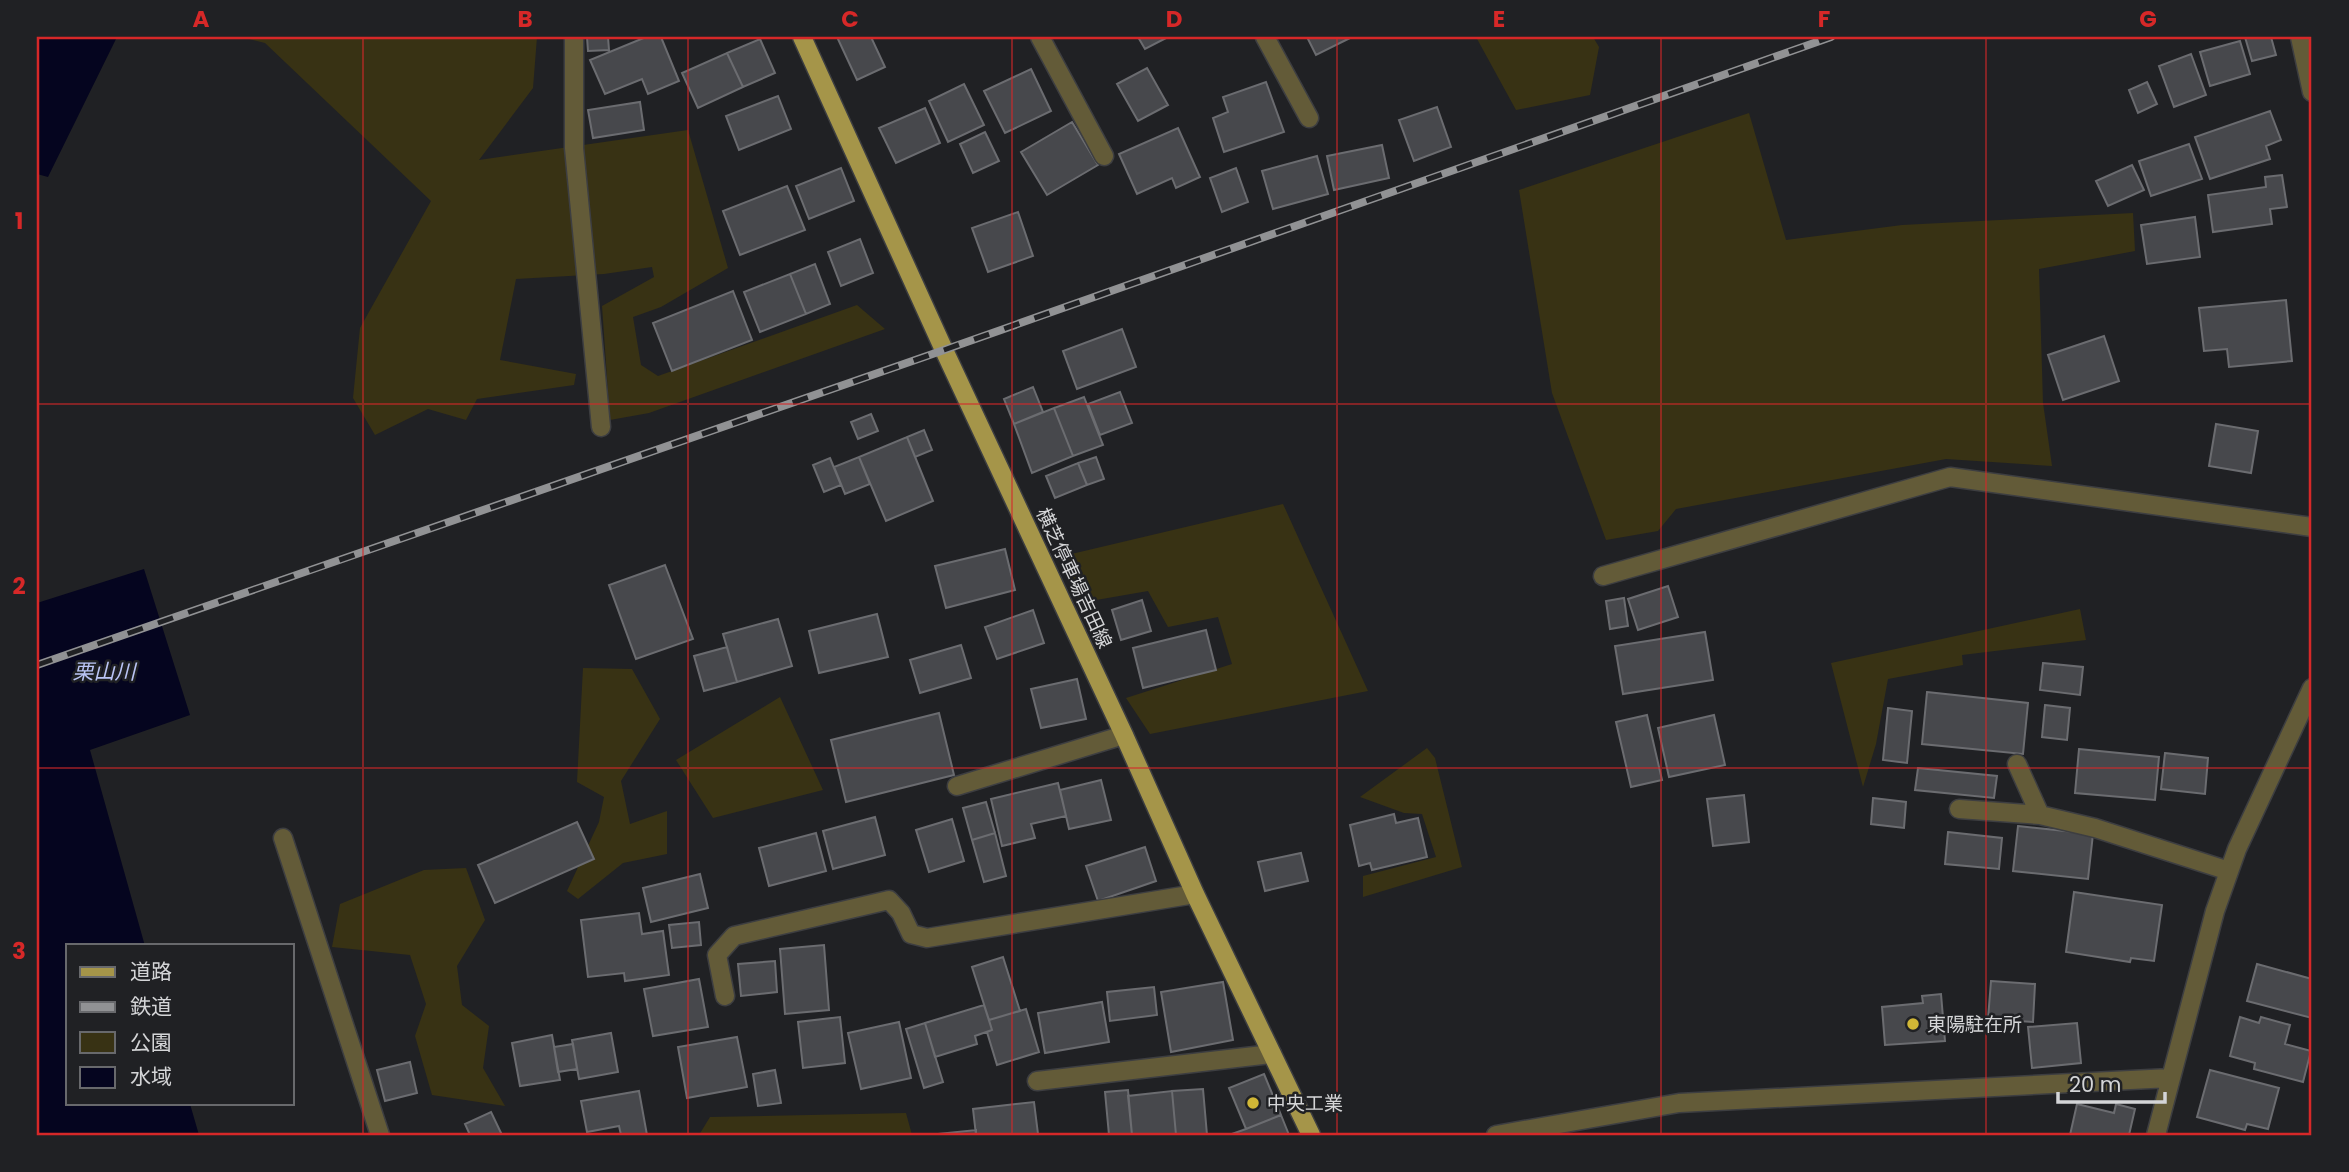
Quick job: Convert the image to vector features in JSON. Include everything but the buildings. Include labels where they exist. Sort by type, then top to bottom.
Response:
[{"type":"main road","name":"横芝停車場吉田線","points":[[802,37],[944,350],[1124,734],[1195,894],[1311,1135]]},
{"type":"street","points":[[574,37],[575,148],[601,427]]},
{"type":"street","points":[[1040,37],[1104,156]]},
{"type":"street","points":[[1265,37],[1309,118]]},
{"type":"street","points":[[2300,37],[2312,92]]},
{"type":"street","points":[[1603,576],[1950,477],[2312,527]]},
{"type":"street","points":[[2160,1135],[2170,1078],[2215,911],[2237,849],[2312,688]]},
{"type":"street","points":[[957,786],[1124,734]]},
{"type":"street","points":[[2017,764],[2040,815]]},
{"type":"street","points":[[1959,809],[2040,815],[2095,828],[2229,871]]},
{"type":"street","points":[[283,838],[380,1135]]},
{"type":"street","points":[[726,996],[717,955],[734,936],[889,900],[901,913],[911,934],[927,938],[1195,894]]},
{"type":"street","points":[[1037,1081],[1272,1054]]},
{"type":"street","points":[[1496,1135],[1679,1103],[2170,1078]]},
{"type":"green space","points":[[241,37],[537,37],[533,88],[479,160],[688,130],[728,268],[661,307],[633,317],[641,365],[658,376],[857,305],[885,329],[649,413],[610,420],[602,306],[654,277],[652,267],[604,274],[516,279],[500,360],[576,374],[574,385],[477,399],[466,420],[428,409],[375,435],[353,398],[360,328],[431,201],[265,43]]},
{"type":"green space","points":[[1476,37],[1593,37],[1599,47],[1590,95],[1516,110]]},
{"type":"green space","points":[[1749,113],[1786,240],[1902,225],[2133,213],[2135,251],[2039,269],[2043,403],[2052,466],[1946,459],[1676,509],[1658,531],[1606,540],[1552,393],[1519,190]]},
{"type":"green space","points":[[1283,504],[1368,691],[1150,734],[1126,698],[1232,664],[1218,617],[1168,627],[1148,591],[1079,603],[1063,556]]},
{"type":"green space","points":[[2080,609],[2086,640],[1962,655],[1963,665],[1888,679],[1876,744],[1863,787],[1831,663]]},
{"type":"green space","points":[[583,668],[632,669],[660,719],[621,781],[630,824],[667,811],[667,854],[623,863],[578,899],[567,891],[599,822],[604,797],[577,782]]},
{"type":"green space","points":[[780,697],[823,790],[713,818],[676,760]]},
{"type":"green space","points":[[1427,748],[1435,758],[1462,867],[1363,897],[1363,876],[1436,857],[1422,814],[1404,813],[1360,797]]},
{"type":"green space","points":[[466,868],[485,920],[457,966],[462,1005],[489,1026],[483,1068],[505,1106],[432,1095],[415,1036],[426,1004],[410,955],[332,947],[340,904],[424,870]]},
{"type":"green space","points":[[906,1113],[912,1135],[699,1135],[710,1117]]},
{"type":"water","points":[[37,37],[117,37],[48,177],[37,174]]},
{"type":"water","name":"栗山川","points":[[144,569],[190,715],[90,750],[144,944],[66,944],[66,1106],[191,1106],[199,1135],[37,1135],[37,603]]},
{"type":"railway","points":[[37,665],[944,350],[1831,37]]},
{"type":"place","name":"東陽駐在所","points":[[1913,1024]]},
{"type":"place","name":"中央工業","points":[[1253,1103]]}]
